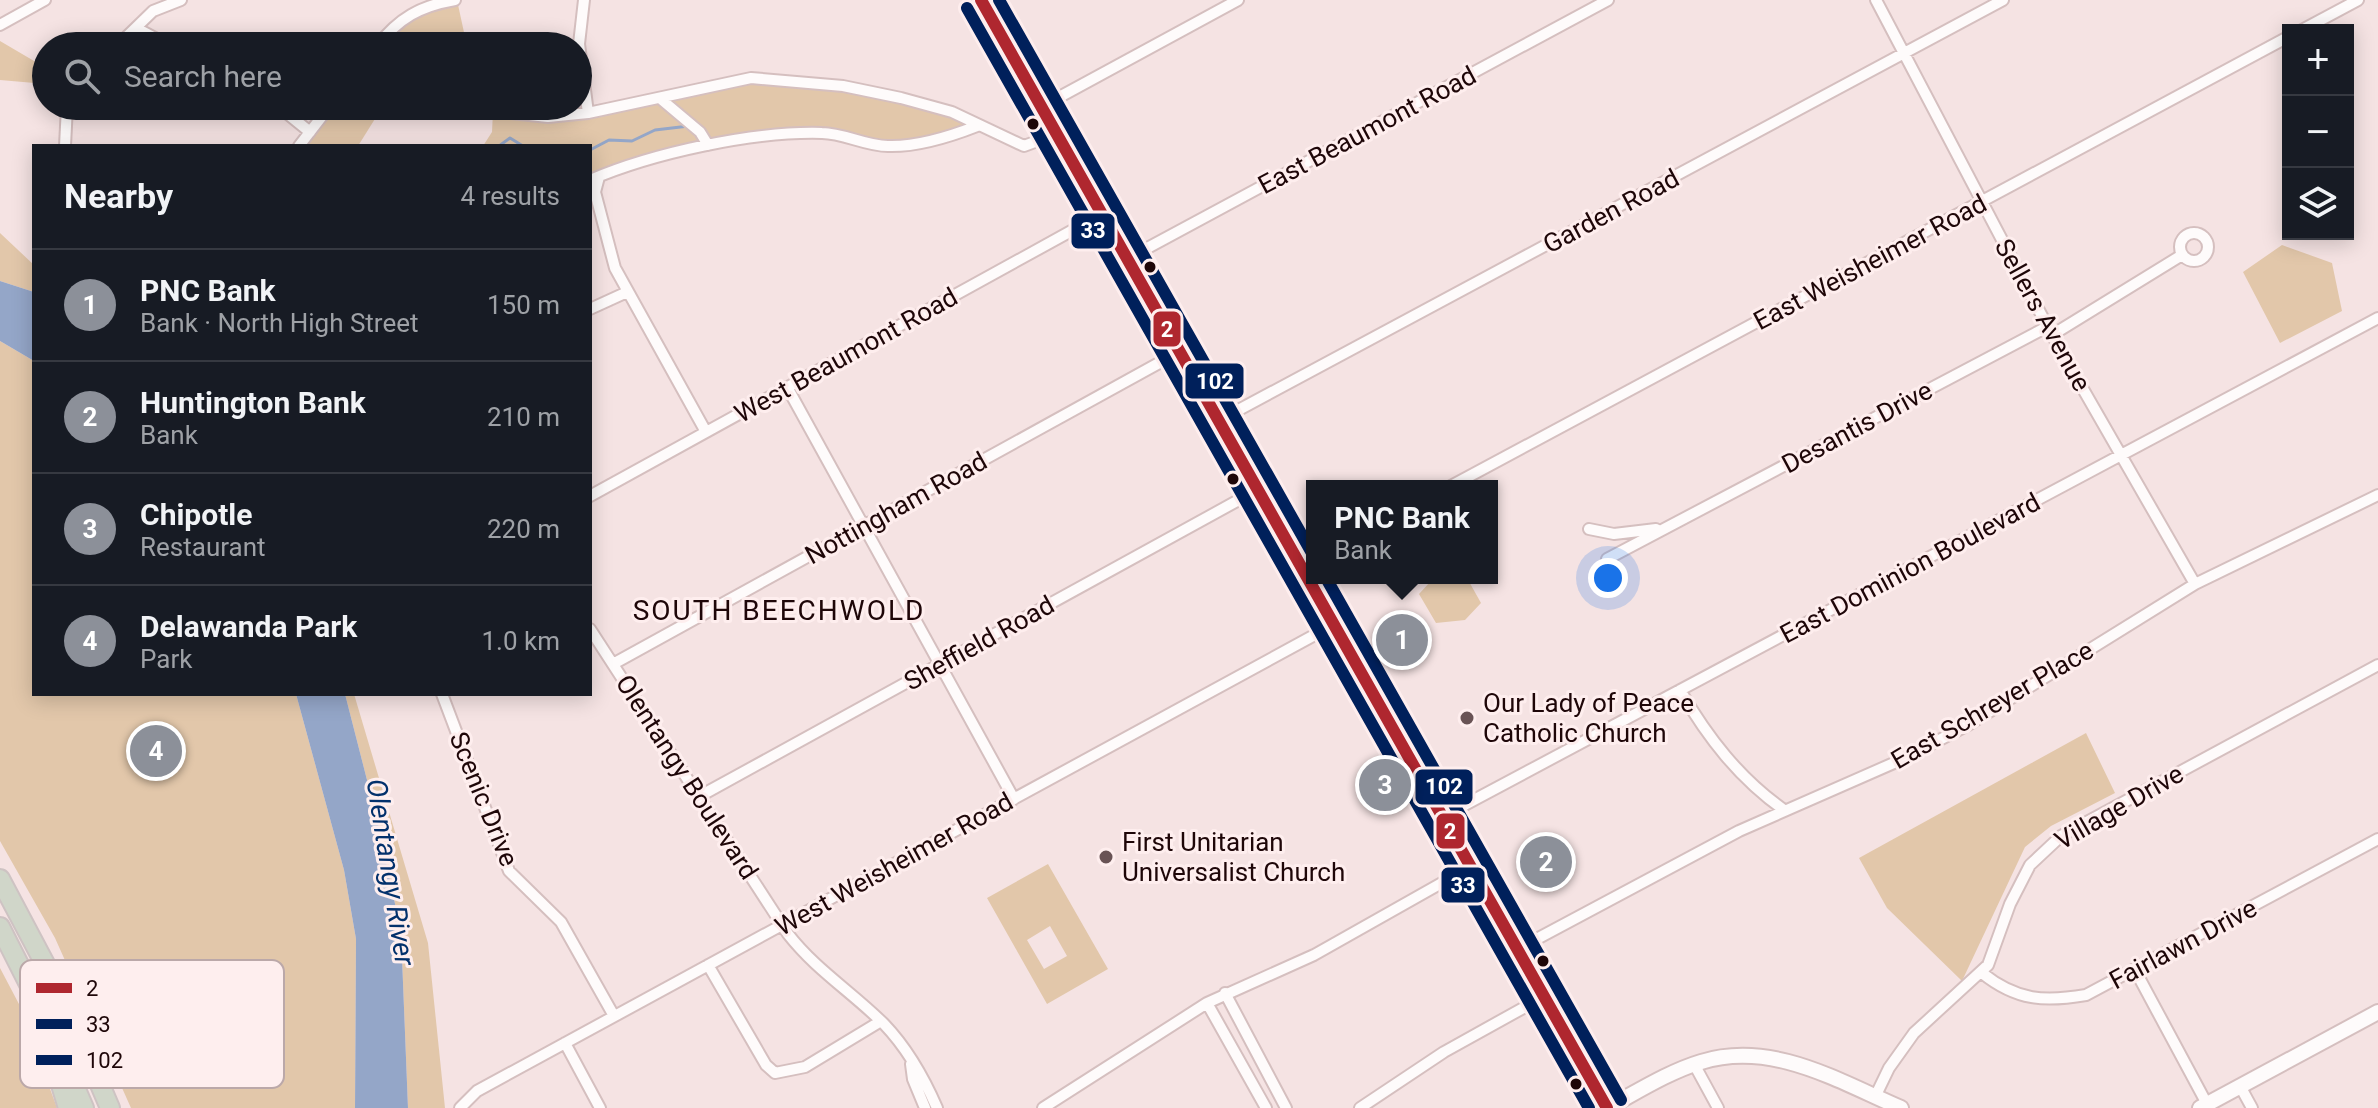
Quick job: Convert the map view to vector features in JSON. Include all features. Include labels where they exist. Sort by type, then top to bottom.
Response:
[{"type":"highway","points":[[0,879],[43,960]]},
{"type":"highway","points":[[0,927],[20,967]]},
{"type":"highway","points":[[63,1088],[68,1108]]},
{"type":"highway","points":[[75,1088],[84,1108]]},
{"type":"highway","points":[[101,1088],[110,1108]]},
{"type":"main road","points":[[981,0],[1257,490],[1306,564]]},
{"type":"main road","points":[[1315,584],[1333,625],[1607,1108],[1694,1064],[1732,1056],[1769,1057],[1807,1067],[1901,1108]]},
{"type":"main road","points":[[2203,1106],[2378,1012]]},
{"type":"street","points":[[0,25],[45,0]]},
{"type":"street","points":[[132,32],[153,11],[181,0]]},
{"type":"street","points":[[388,32],[396,22],[429,4],[455,0]]},
{"type":"street","points":[[580,32],[584,0]]},
{"type":"street","points":[[1041,107],[1238,0]]},
{"type":"street","name":"East Beaumont Road","points":[[1127,259],[1608,0]]},
{"type":"street","name":"Sellers Avenue","points":[[1876,0],[2050,331],[2195,584]]},
{"type":"street","name":"Garden Road","points":[[1218,421],[2003,0]]},
{"type":"street","points":[[2313,24],[2358,0]]},
{"type":"street","points":[[136,28],[144,32]]},
{"type":"street","name":"East Weisheimer Road","points":[[1462,480],[2282,40]]},
{"type":"street","points":[[592,112],[662,100],[751,78],[843,86],[939,108],[1024,146],[1056,134]]},
{"type":"street","points":[[662,100],[700,132],[708,145]]},
{"type":"street","points":[[65,144],[66,120]]},
{"type":"street","points":[[295,120],[310,132]]},
{"type":"street","points":[[301,144],[319,120]]},
{"type":"street","points":[[706,432],[625,293],[615,268],[594,178],[708,145],[773,134],[826,133],[887,146],[934,141],[977,126]]},
{"type":"street","name":"West Beaumont Road","points":[[592,495],[1102,214]]},
{"type":"street","name":"Desantis Drive","points":[[1607,559],[2050,331],[2182,255]]},
{"type":"street","points":[[592,308],[625,293]]},
{"type":"street","name":"East Dominion Boulevard","points":[[1442,817],[2378,318]]},
{"type":"street","name":"Nottingham Road","points":[[613,664],[1179,352]]},
{"type":"street","points":[[787,387],[1014,799]]},
{"type":"street","name":"Sheffield Road","points":[[700,796],[1257,490]]},
{"type":"street","name":"East Schreyer Place","points":[[1516,950],[1605,900],[1784,810],[1903,759],[1968,725],[2195,584],[2378,495]]},
{"type":"street","name":"Desantis Drive","points":[[1589,529],[1614,534],[1666,528]]},
{"type":"street","name":"West Weisheimer Road","points":[[460,1108],[477,1091],[1333,625]]},
{"type":"street","name":"Olentangy Boulevard","points":[[592,632],[783,925],[815,965],[881,1021],[922,1074],[937,1108]]},
{"type":"street","name":"Village Drive","points":[[1875,1097],[1889,1068],[1914,1033],[1982,973],[1994,956],[2010,904],[2030,865],[2061,836],[2378,665]]},
{"type":"street","points":[[1680,690],[1731,764],[1760,793],[1784,810]]},
{"type":"street","name":"Scenic Drive","points":[[443,696],[509,871],[561,922],[614,1016]]},
{"type":"street","name":"Fairlawn Drive","points":[[1982,973],[1995,984],[2044,1002],[2086,995],[2378,839]]},
{"type":"street","points":[[1043,1108],[1207,1003],[1314,955],[1470,867]]},
{"type":"street","points":[[708,965],[766,1065],[782,1074],[805,1067],[881,1021]]},
{"type":"street","points":[[2135,970],[2203,1106]]},
{"type":"street","points":[[1225,993],[1286,1108]]},
{"type":"street","points":[[1360,1108],[1444,1052],[1543,997]]},
{"type":"street","points":[[1207,1003],[1266,1108]]},
{"type":"street","points":[[565,1043],[600,1108]]},
{"type":"street","points":[[911,1062],[913,1079],[925,1108]]},
{"type":"street","points":[[1694,1064],[1718,1108]]},
{"type":"street","points":[[2240,1086],[2252,1108]]},
{"type":"shaded area","points":[[457,0],[464,32],[388,32],[396,22]]},
{"type":"shaded area","points":[[0,41],[32,60],[32,83],[0,80]]},
{"type":"shaded area","points":[[751,78],[901,98],[977,126],[887,146],[826,133],[732,142],[592,179],[592,144],[484,144],[492,132],[493,120],[592,120],[592,109]]},
{"type":"shaded area","points":[[319,120],[374,120],[359,144],[301,144]]},
{"type":"shaded area","points":[[0,233],[32,263],[32,291],[0,281]]},
{"type":"shaded area","points":[[2282,245],[2332,263],[2342,311],[2280,343],[2243,272]]},
{"type":"shaded area","points":[[0,341],[32,360],[32,696],[297,696],[344,870],[356,939],[355,1108],[131,1108],[122,1088],[284,1088],[284,960],[65,960],[0,841]]},
{"type":"shaded area","points":[[1428,584],[1470,584],[1481,603],[1465,620],[1436,623],[1419,594]]},
{"type":"shaded area","points":[[346,696],[355,696],[428,943],[445,1108],[408,1108],[401,932],[377,819]]},
{"type":"shaded area","points":[[2086,733],[2115,793],[2051,826],[2025,847],[1962,981],[1887,908],[1859,858]]},
{"type":"shaded area","points":[[1048,864],[1108,969],[1047,1004],[987,898]],"holes":[[[1050,926],[1067,956],[1044,969],[1027,940]]]},
{"type":"shaded area","points":[[0,968],[20,1006],[20,1088],[50,1088],[57,1108],[0,1108]]},
{"type":"water","points":[[0,281],[32,291],[32,360],[0,341]]},
{"type":"water","points":[[297,696],[346,696],[377,819],[401,932],[408,1108],[355,1108],[356,939],[344,870]]},
{"type":"waterway","points":[[592,149],[609,140],[632,141],[655,130],[689,126]]},
{"type":"waterway","points":[[502,144],[510,138],[520,144]]},
{"type":"transit line","name":"2","points":[[981,0],[1306,575]]},
{"type":"transit line","name":"102","points":[[999,0],[1306,542]]},
{"type":"transit line","name":"33","points":[[967,8],[1589,1108]]},
{"type":"transit line","name":"2","points":[[1311,584],[1607,1108]]},
{"type":"transit line","name":"102","points":[[1329,584],[1621,1100]]},
{"type":"place","name":"PNC Bank","points":[[1402,640]]},
{"type":"place","name":"Our Lady of Peace Catholic Church","points":[[1467,718]]},
{"type":"place","name":"Delawanda Park","points":[[156,751]]},
{"type":"place","name":"Chipotle","points":[[1385,785]]},
{"type":"place","name":"First Unitarian Universalist Church","points":[[1106,857]]},
{"type":"place","name":"Huntington Bank","points":[[1546,862]]},
{"type":"district","name":"SOUTH BEECHWOLD","points":[[779,610]]},
{"type":"water label","name":"Olentangy River","points":[[391,872]]}]
